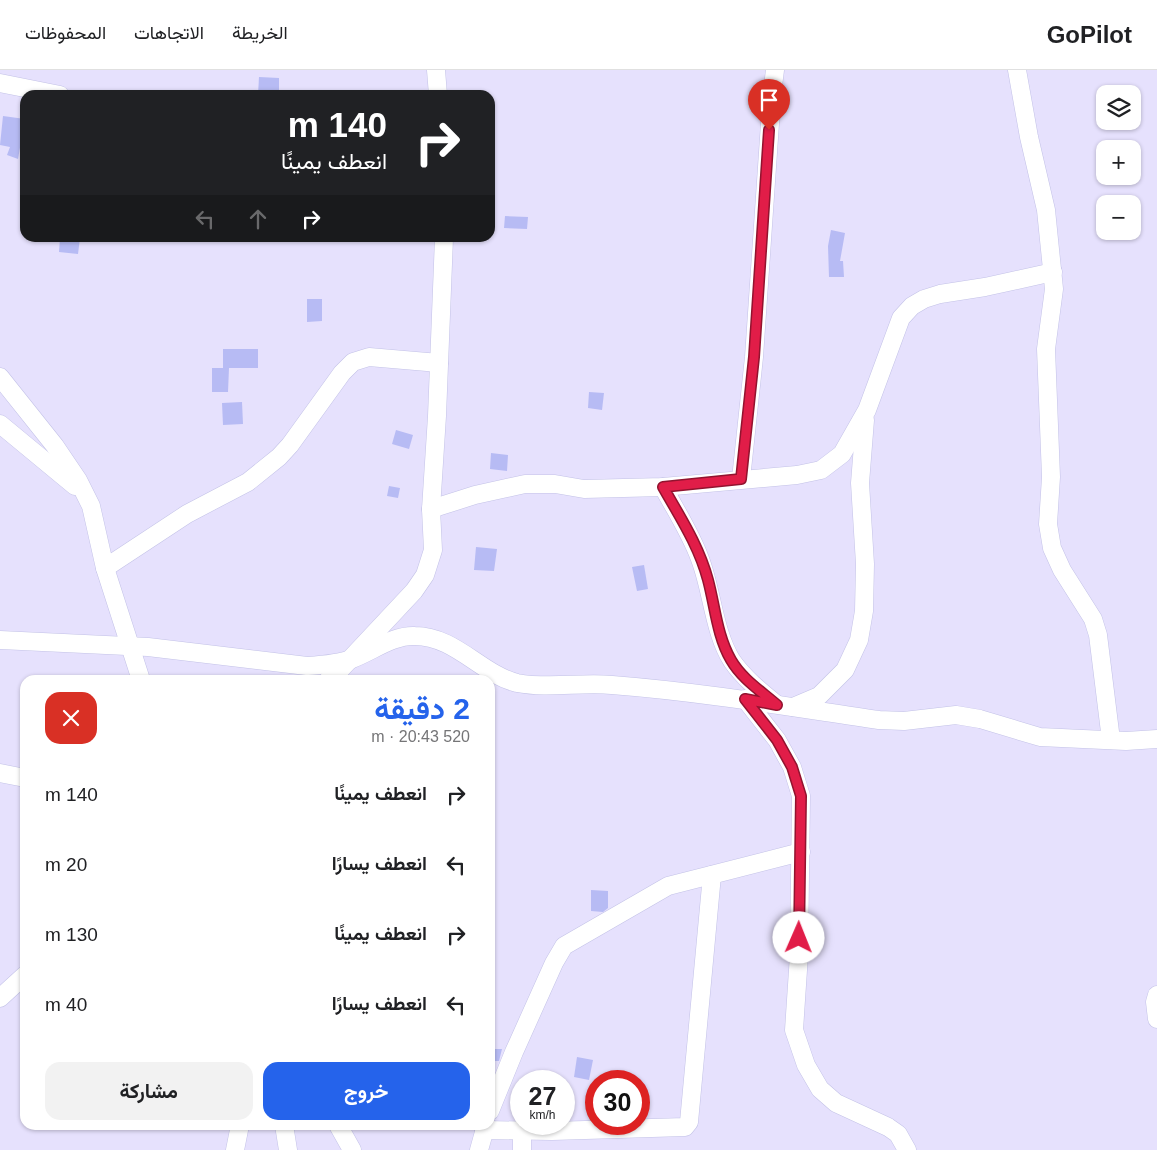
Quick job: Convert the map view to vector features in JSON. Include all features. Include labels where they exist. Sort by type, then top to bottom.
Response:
[{"type":"street","points":[[436,70],[438,90]]},
{"type":"street","points":[[741,479],[754,357],[772,94],[776,70]]},
{"type":"street","points":[[1017,70],[1029,137],[1046,210],[1053,272],[1054,289],[1046,349],[1051,477],[1048,524],[1052,548],[1096,627],[1106,688],[1111,740]]},
{"type":"street","points":[[0,83],[35,90]]},
{"type":"street","points":[[334,675],[350,660],[414,591],[425,575],[433,550],[431,508],[444,242]]},
{"type":"street","points":[[431,508],[475,495],[525,484],[555,484],[584,489],[663,487],[797,475],[821,470],[842,454],[866,410],[901,318],[912,306],[924,299],[940,294],[985,287],[1053,272]]},
{"type":"street","points":[[105,568],[187,514],[248,482],[279,457],[290,445],[342,373],[353,362],[369,357],[439,363]]},
{"type":"street","points":[[0,377],[55,446],[91,506],[105,568],[132,646],[140,675]]},
{"type":"street","points":[[784,706],[819,696],[845,670],[859,640],[864,610],[865,564],[860,483],[861,450],[866,410]]},
{"type":"street","points":[[0,424],[85,495]]},
{"type":"street","points":[[663,487],[700,557],[708,579],[722,636],[731,660],[746,679],[784,706]]},
{"type":"street","points":[[0,640],[132,646],[307,666],[350,660],[404,636],[417,636],[436,639],[498,675],[517,682],[537,685],[610,685],[745,699],[784,706],[904,721],[956,715],[980,719],[1040,737],[1111,740],[1157,739]]},
{"type":"street","points":[[745,699],[777,740],[792,767],[801,796],[799,955],[794,1030],[806,1066],[820,1089],[836,1103],[898,1134],[907,1150]]},
{"type":"street","points":[[0,773],[20,777]]},
{"type":"street","points":[[495,1099],[514,1052],[564,946],[668,886],[801,852]]},
{"type":"street","points":[[575,1130],[677,1128],[685,1127],[689,1122],[712,875]]},
{"type":"street","points":[[0,998],[20,980]]},
{"type":"street","points":[[1157,995],[1155,1002],[1157,1019]]},
{"type":"street","points":[[495,1128],[510,1130]]},
{"type":"street","points":[[236,1150],[239,1130]]},
{"type":"street","points":[[285,1130],[288,1150]]},
{"type":"street","points":[[341,1130],[352,1150]]},
{"type":"street","points":[[479,1150],[484,1130]]},
{"type":"street","points":[[522,1135],[522,1150]]},
{"type":"building","points":[[259,77],[279,78],[279,90],[258,90]]},
{"type":"building","points":[[3,116],[20,118],[18,159],[7,155],[10,147],[0,145]]},
{"type":"building","points":[[505,216],[528,217],[527,229],[504,228]]},
{"type":"building","points":[[831,230],[845,233],[840,261],[843,261],[844,277],[829,277],[828,246]]},
{"type":"building","points":[[60,242],[80,242],[78,254],[59,252]]},
{"type":"building","points":[[307,299],[322,299],[322,321],[307,322]]},
{"type":"building","points":[[223,349],[258,349],[258,368],[223,368]]},
{"type":"building","points":[[212,368],[229,368],[228,392],[212,392]]},
{"type":"building","points":[[589,392],[604,393],[602,410],[588,408]]},
{"type":"building","points":[[242,402],[243,424],[223,425],[222,403]]},
{"type":"building","points":[[396,430],[413,435],[409,449],[392,444]]},
{"type":"building","points":[[491,453],[508,455],[507,471],[490,469]]},
{"type":"building","points":[[389,486],[400,488],[398,498],[387,496]]},
{"type":"building","points":[[476,547],[497,549],[494,571],[474,570]]},
{"type":"building","points":[[644,565],[648,589],[637,591],[632,567]]},
{"type":"building","points":[[591,890],[608,891],[608,908],[603,912],[591,911]]},
{"type":"building","points":[[495,1049],[502,1049],[499,1061],[495,1061]]},
{"type":"building","points":[[577,1057],[593,1060],[591,1070],[585,1070],[585,1079],[575,1077]]},
{"type":"route","points":[[769,130],[754,357],[741,479],[663,487],[700,557],[708,579],[722,636],[731,660],[746,679],[777,705],[745,699],[777,740],[792,767],[801,796],[799,938]]}]
